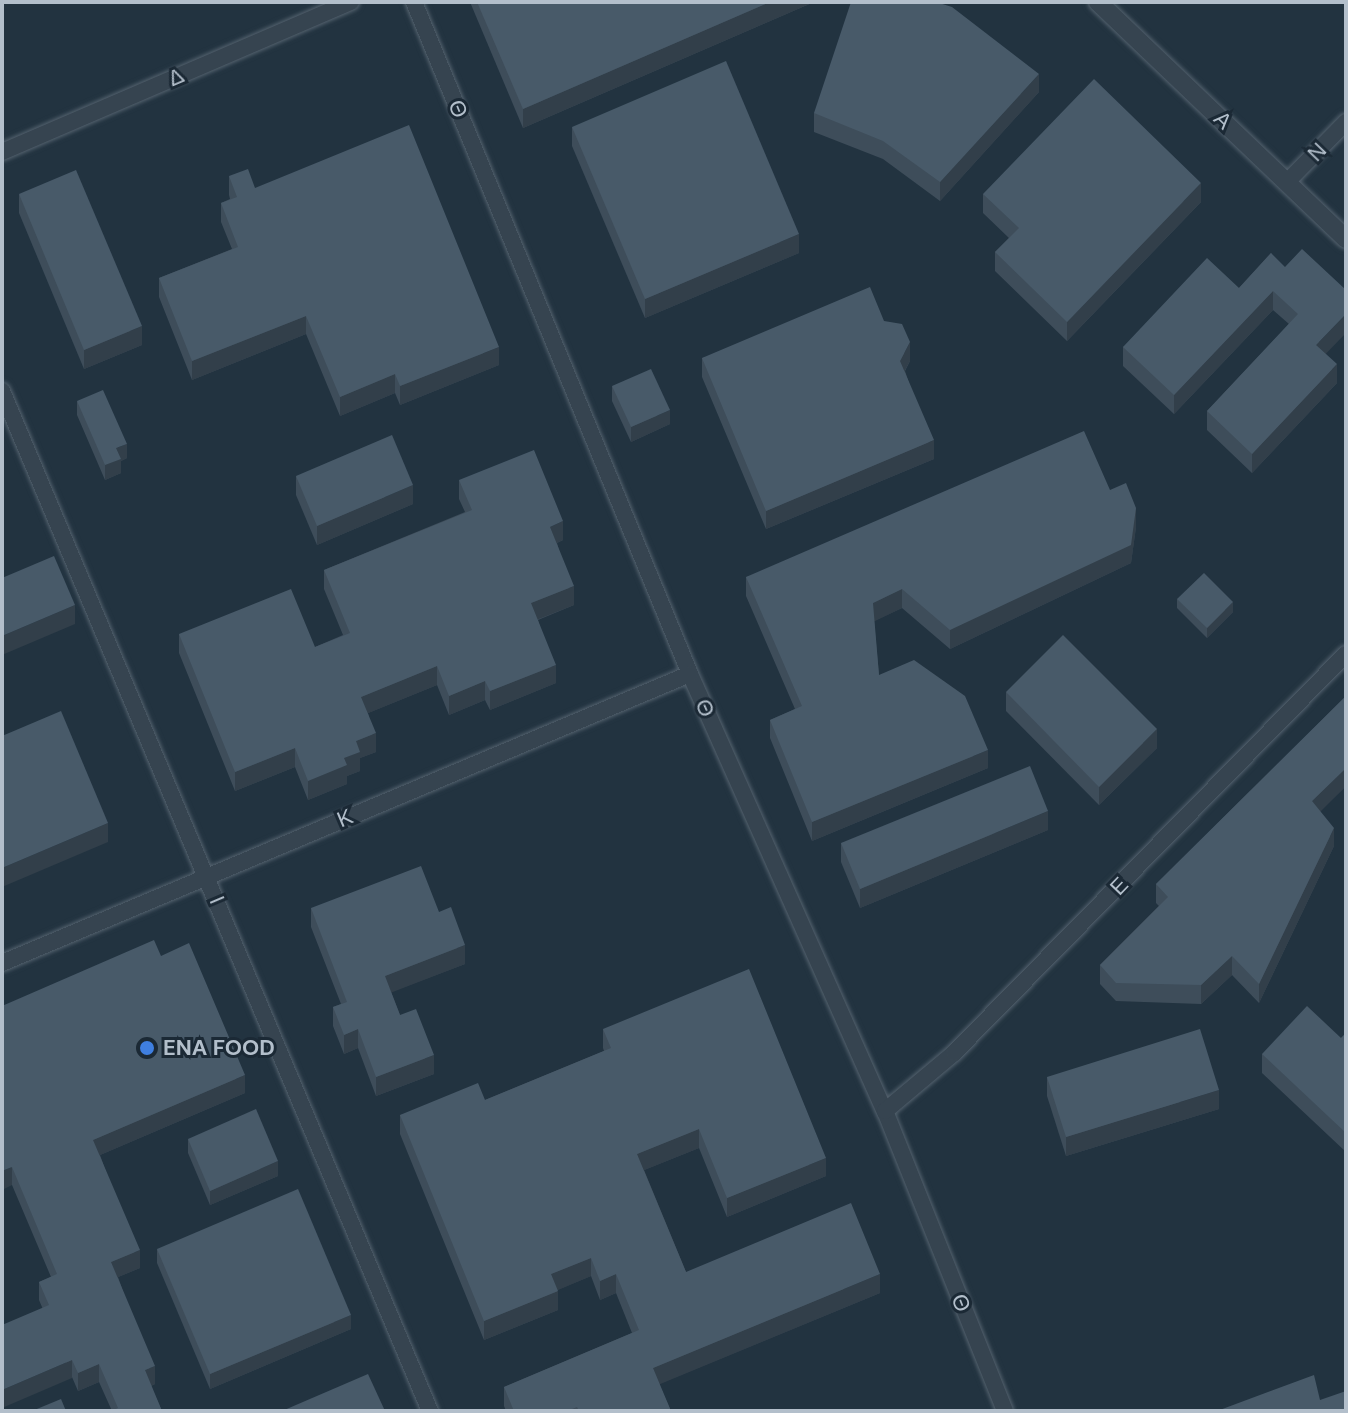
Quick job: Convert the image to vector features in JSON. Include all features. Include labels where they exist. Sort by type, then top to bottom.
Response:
[{"type":"street","name":"Δ","points":[[2,152],[351,2]]},
{"type":"street","name":"Θ","points":[[414,2],[690,674],[885,1111],[1005,1411]]},
{"type":"street","name":"Α","points":[[1098,2],[1346,239]]},
{"type":"street","name":"Ν","points":[[1287,182],[1346,122]]},
{"type":"street","name":"Ι","points":[[2,391],[430,1411]]},
{"type":"street","name":"Ε","points":[[885,1111],[954,1053],[1346,654]]},
{"type":"street","name":"Κ","points":[[2,963],[690,674]]},
{"type":"building","points":[[477,2],[770,2],[523,109]]},
{"type":"building","points":[[851,2],[936,2],[952,7],[1039,74],[940,182],[883,141],[814,113]]},
{"type":"building","points":[[726,61],[799,234],[645,299],[572,127]]},
{"type":"building","points":[[1094,79],[1201,183],[1067,322],[995,252],[1019,228],[983,194]]},
{"type":"building","points":[[409,125],[499,347],[400,386],[395,374],[340,397],[306,316],[192,361],[159,278],[238,247],[221,203],[237,197],[229,176],[248,169],[255,188]]},
{"type":"building","points":[[76,170],[142,326],[84,350],[19,194]]},
{"type":"building","points":[[1302,249],[1346,290],[1346,314],[1316,345],[1337,364],[1252,454],[1207,411],[1298,314],[1273,291],[1174,395],[1123,347],[1207,258],[1239,288],[1271,253],[1285,267]]},
{"type":"building","points":[[870,287],[884,321],[902,324],[910,342],[900,361],[934,440],[766,511],[702,358]]},
{"type":"building","points":[[651,369],[670,410],[631,427],[612,386]]},
{"type":"building","points":[[103,390],[127,444],[116,448],[121,459],[105,465],[77,401]]},
{"type":"building","points":[[1084,431],[1110,490],[1126,483],[1136,508],[1131,545],[950,630],[902,589],[873,603],[879,675],[914,660],[965,696],[988,750],[812,822],[770,720],[802,706],[746,577]]},
{"type":"building","points":[[392,435],[413,485],[317,526],[296,476]]},
{"type":"building","points":[[534,450],[563,521],[550,527],[574,586],[531,603],[556,665],[490,691],[485,681],[449,696],[437,666],[361,697],[376,733],[356,741],[360,752],[344,758],[347,765],[308,781],[295,748],[235,772],[179,634],[291,589],[315,647],[350,633],[324,570],[472,510],[459,480]]},
{"type":"building","points":[[54,556],[75,605],[2,636],[2,578]]},
{"type":"building","points":[[1204,573],[1233,602],[1207,628],[1177,599]]},
{"type":"building","points":[[1063,635],[1157,729],[1099,787],[1006,692]]},
{"type":"building","points":[[1346,696],[1346,768],[1312,801],[1334,828],[1259,984],[1232,956],[1201,985],[1116,983],[1100,965],[1168,897],[1156,884]]},
{"type":"building","points":[[61,711],[108,823],[2,868],[2,736]]},
{"type":"building","points":[[1030,766],[1048,811],[860,889],[841,843]]},
{"type":"building","points":[[421,866],[439,912],[451,907],[465,945],[385,976],[400,1015],[416,1009],[434,1055],[376,1077],[358,1029],[344,1035],[333,1007],[347,1002],[311,908]]},
{"type":"building","points":[[154,940],[161,956],[189,943],[245,1075],[93,1140],[140,1250],[111,1262],[155,1366],[145,1370],[162,1411],[112,1411],[118,1408],[99,1364],[78,1373],[72,1360],[2,1390],[2,1325],[49,1305],[39,1282],[57,1274],[12,1167],[2,1171],[2,1006]]},
{"type":"building","points":[[749,969],[826,1158],[727,1198],[699,1129],[637,1154],[686,1272],[851,1203],[880,1274],[653,1368],[671,1411],[579,1411],[577,1407],[567,1411],[514,1411],[504,1387],[639,1330],[616,1274],[600,1281],[591,1258],[551,1274],[558,1291],[484,1321],[400,1115],[478,1083],[485,1100],[611,1048],[603,1029]]},
{"type":"building","points":[[1307,1006],[1341,1038],[1346,1033],[1346,1133],[1262,1054]]},
{"type":"building","points":[[1200,1029],[1219,1090],[1066,1137],[1047,1077]]},
{"type":"building","points":[[256,1109],[278,1161],[210,1191],[188,1139]]},
{"type":"building","points":[[298,1189],[351,1315],[210,1374],[157,1249]]},
{"type":"building","points":[[368,1374],[385,1411],[282,1411]]},
{"type":"building","points":[[1314,1375],[1320,1400],[1346,1391],[1346,1411],[1217,1411]]},
{"type":"building","points":[[61,1399],[66,1411],[32,1411]]},
{"type":"place","name":"ENA FOOD","points":[[147,1048]]}]
